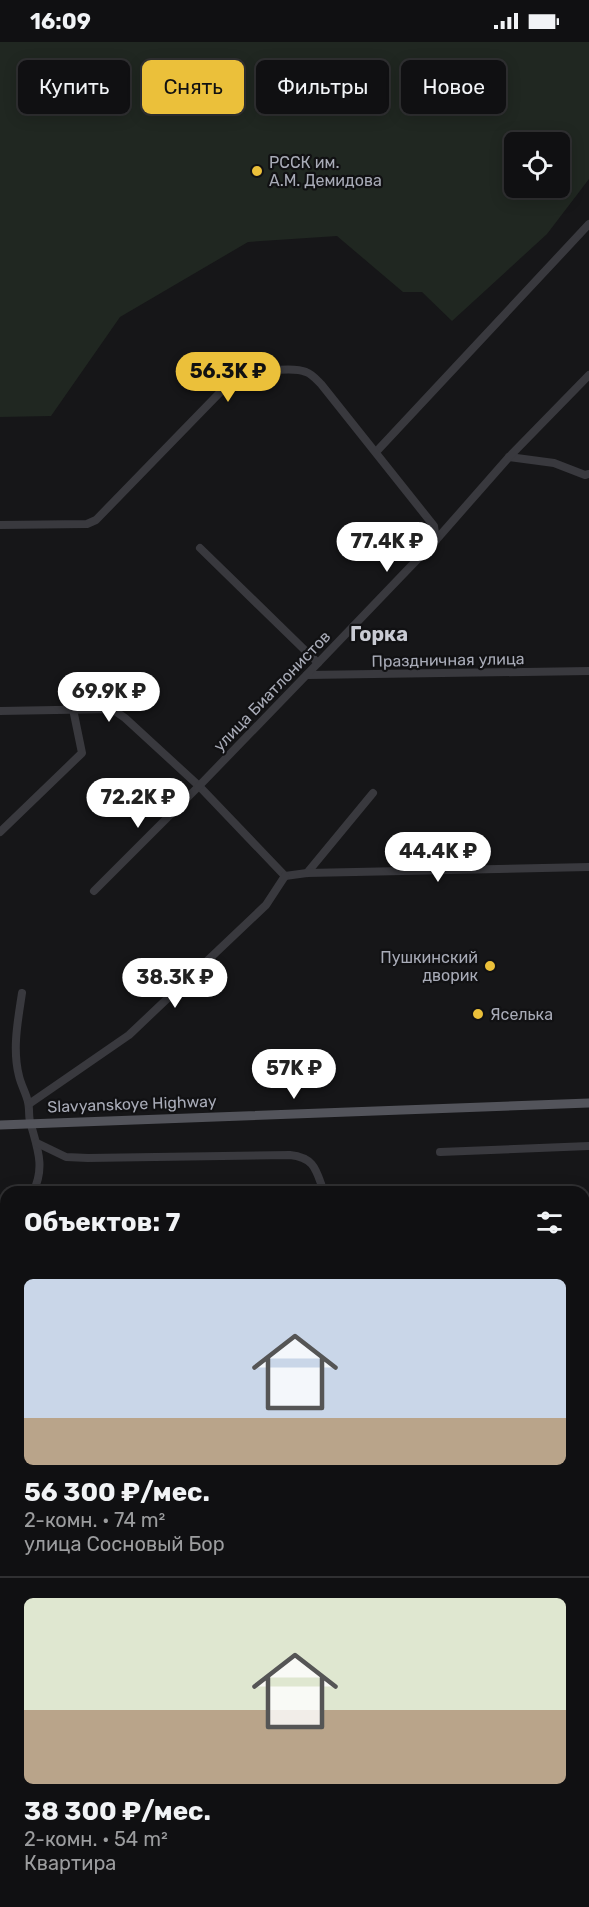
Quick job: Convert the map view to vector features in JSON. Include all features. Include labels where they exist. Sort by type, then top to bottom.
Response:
[{"type":"main road","name":"Slavyanskoye Highway","points":[[0,1125],[589,1103]]},
{"type":"street","points":[[376,452],[589,224]]},
{"type":"street","points":[[0,525],[87,524],[96,520],[235,377],[246,373],[301,370],[308,372],[321,384],[376,452],[434,526],[436,540]]},
{"type":"street","name":"улица Биатлонистов","points":[[94,891],[307,675],[436,540],[509,457],[589,375]]},
{"type":"street","points":[[509,457],[554,463],[585,475],[589,474]]},
{"type":"street","points":[[200,548],[318,663]]},
{"type":"street","name":"Праздничная улица","points":[[307,675],[589,671]]},
{"type":"street","points":[[0,832],[82,753],[74,709]]},
{"type":"street","points":[[0,711],[112,709],[125,718],[199,786],[285,876]]},
{"type":"street","points":[[308,873],[373,793]]},
{"type":"street","points":[[29,1104],[129,1035],[266,905],[285,876],[308,873],[589,867]]},
{"type":"street","points":[[22,993],[15,1033],[18,1075],[29,1104],[30,1123],[37,1143],[39,1179],[36,1186]]},
{"type":"street","points":[[37,1143],[66,1157],[290,1155],[304,1157],[315,1166],[322,1186]]},
{"type":"street","points":[[440,1152],[589,1146]]},
{"type":"shaded area","name":"РССК им. А.М. Демидова","points":[[0,42],[589,42],[589,179],[547,234],[452,321],[422,292],[403,292],[337,236],[248,242],[120,317],[51,416],[0,417]]},
{"type":"place","name":"РССК им. А.М. Демидова","points":[[257,171]]},
{"type":"place","name":"Пушкинский дворик","points":[[490,966]]},
{"type":"place","name":"Яселька","points":[[478,1014]]},
{"type":"district","name":"Горка","points":[[379,634]]}]
